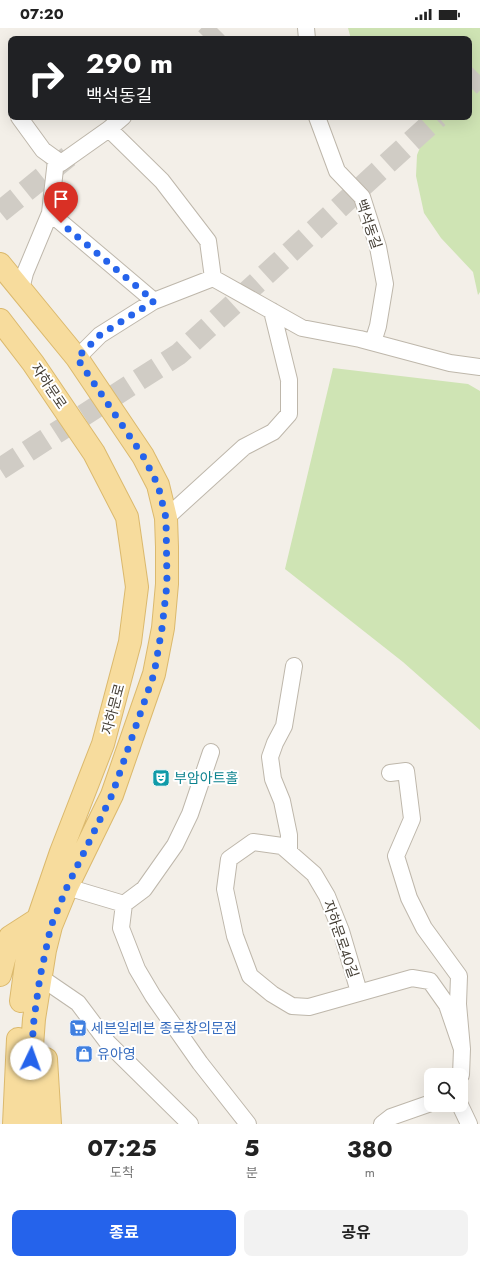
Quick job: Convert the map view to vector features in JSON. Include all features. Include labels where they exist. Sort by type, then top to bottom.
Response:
[{"type":"main road","name":"자하문로","points":[[0,264],[77,358],[143,456],[158,485],[166,518],[167,584],[162,628],[154,674],[112,795],[67,887],[51,926],[40,977],[34,1019],[46,1046],[48,1121]]},
{"type":"main road","name":"자하문로","points":[[0,320],[33,363],[98,459],[127,517],[138,587],[130,642],[103,744],[61,852],[38,919],[27,957],[22,996],[14,1124]]},
{"type":"main road","points":[[0,975],[5,933],[38,919]]},
{"type":"street","points":[[21,120],[43,150],[61,163],[109,130],[120,120]]},
{"type":"street","name":"백석동길","points":[[319,120],[337,171],[362,197],[378,247],[384,284],[378,326],[373,342]]},
{"type":"street","points":[[109,130],[162,181],[208,241],[213,278]]},
{"type":"street","points":[[20,289],[25,273],[50,214],[56,160]]},
{"type":"street","points":[[50,214],[154,301]]},
{"type":"street","points":[[77,358],[100,335],[154,301],[213,278]]},
{"type":"street","points":[[213,278],[302,328],[373,342],[450,363],[480,366]]},
{"type":"street","points":[[166,518],[244,447],[273,432],[289,414],[289,380],[272,311]]},
{"type":"street","points":[[289,852],[289,835],[282,801],[273,779],[270,757],[274,743],[284,726],[294,666]]},
{"type":"street","points":[[211,752],[190,814],[175,845],[144,889],[124,904],[121,928],[137,969],[153,996],[200,1063],[248,1124]]},
{"type":"street","name":"자하문로40길","points":[[390,773],[406,771],[412,819],[396,856],[408,898],[424,928],[459,976],[458,1004],[462,1049],[461,1068]]},
{"type":"street","name":"자하문로40길","points":[[359,992],[341,931],[327,896],[314,874],[282,846],[253,842],[229,859],[225,889],[235,936],[250,976],[272,994],[292,1006],[309,1007],[412,978],[430,981],[447,1005],[462,1049]]},
{"type":"street","points":[[67,887],[124,904]]},
{"type":"street","points":[[40,977],[78,1003],[108,1043],[190,1124]]},
{"type":"street","points":[[382,1124],[391,1117],[424,1106]]},
{"type":"street","points":[[463,1112],[469,1124]]},
{"type":"green space","points":[[348,28],[480,28],[480,292],[478,295],[473,272],[441,238],[424,213],[416,176],[417,155],[425,135],[418,120],[472,120],[472,36],[350,36]]},
{"type":"green space","points":[[333,368],[468,384],[480,391],[480,730],[403,662],[285,569]]},
{"type":"tunnel","points":[[209,36],[217,28]]},
{"type":"tunnel","points":[[472,83],[480,75]]},
{"type":"tunnel","points":[[0,469],[179,354],[435,120]]},
{"type":"tunnel","points":[[0,212],[69,156]]},
{"type":"place","name":"부암아트홀","points":[[161,778]]},
{"type":"place","name":"세븐일레븐 종로창의문점","points":[[78,1028]]},
{"type":"place","name":"유아영","points":[[84,1054]]},
{"type":"route","points":[[31,1059],[34,1019],[40,977],[51,926],[67,887],[112,795],[154,674],[162,628],[167,584],[166,518],[158,485],[143,456],[77,358],[100,335],[154,301],[61,223]]}]
